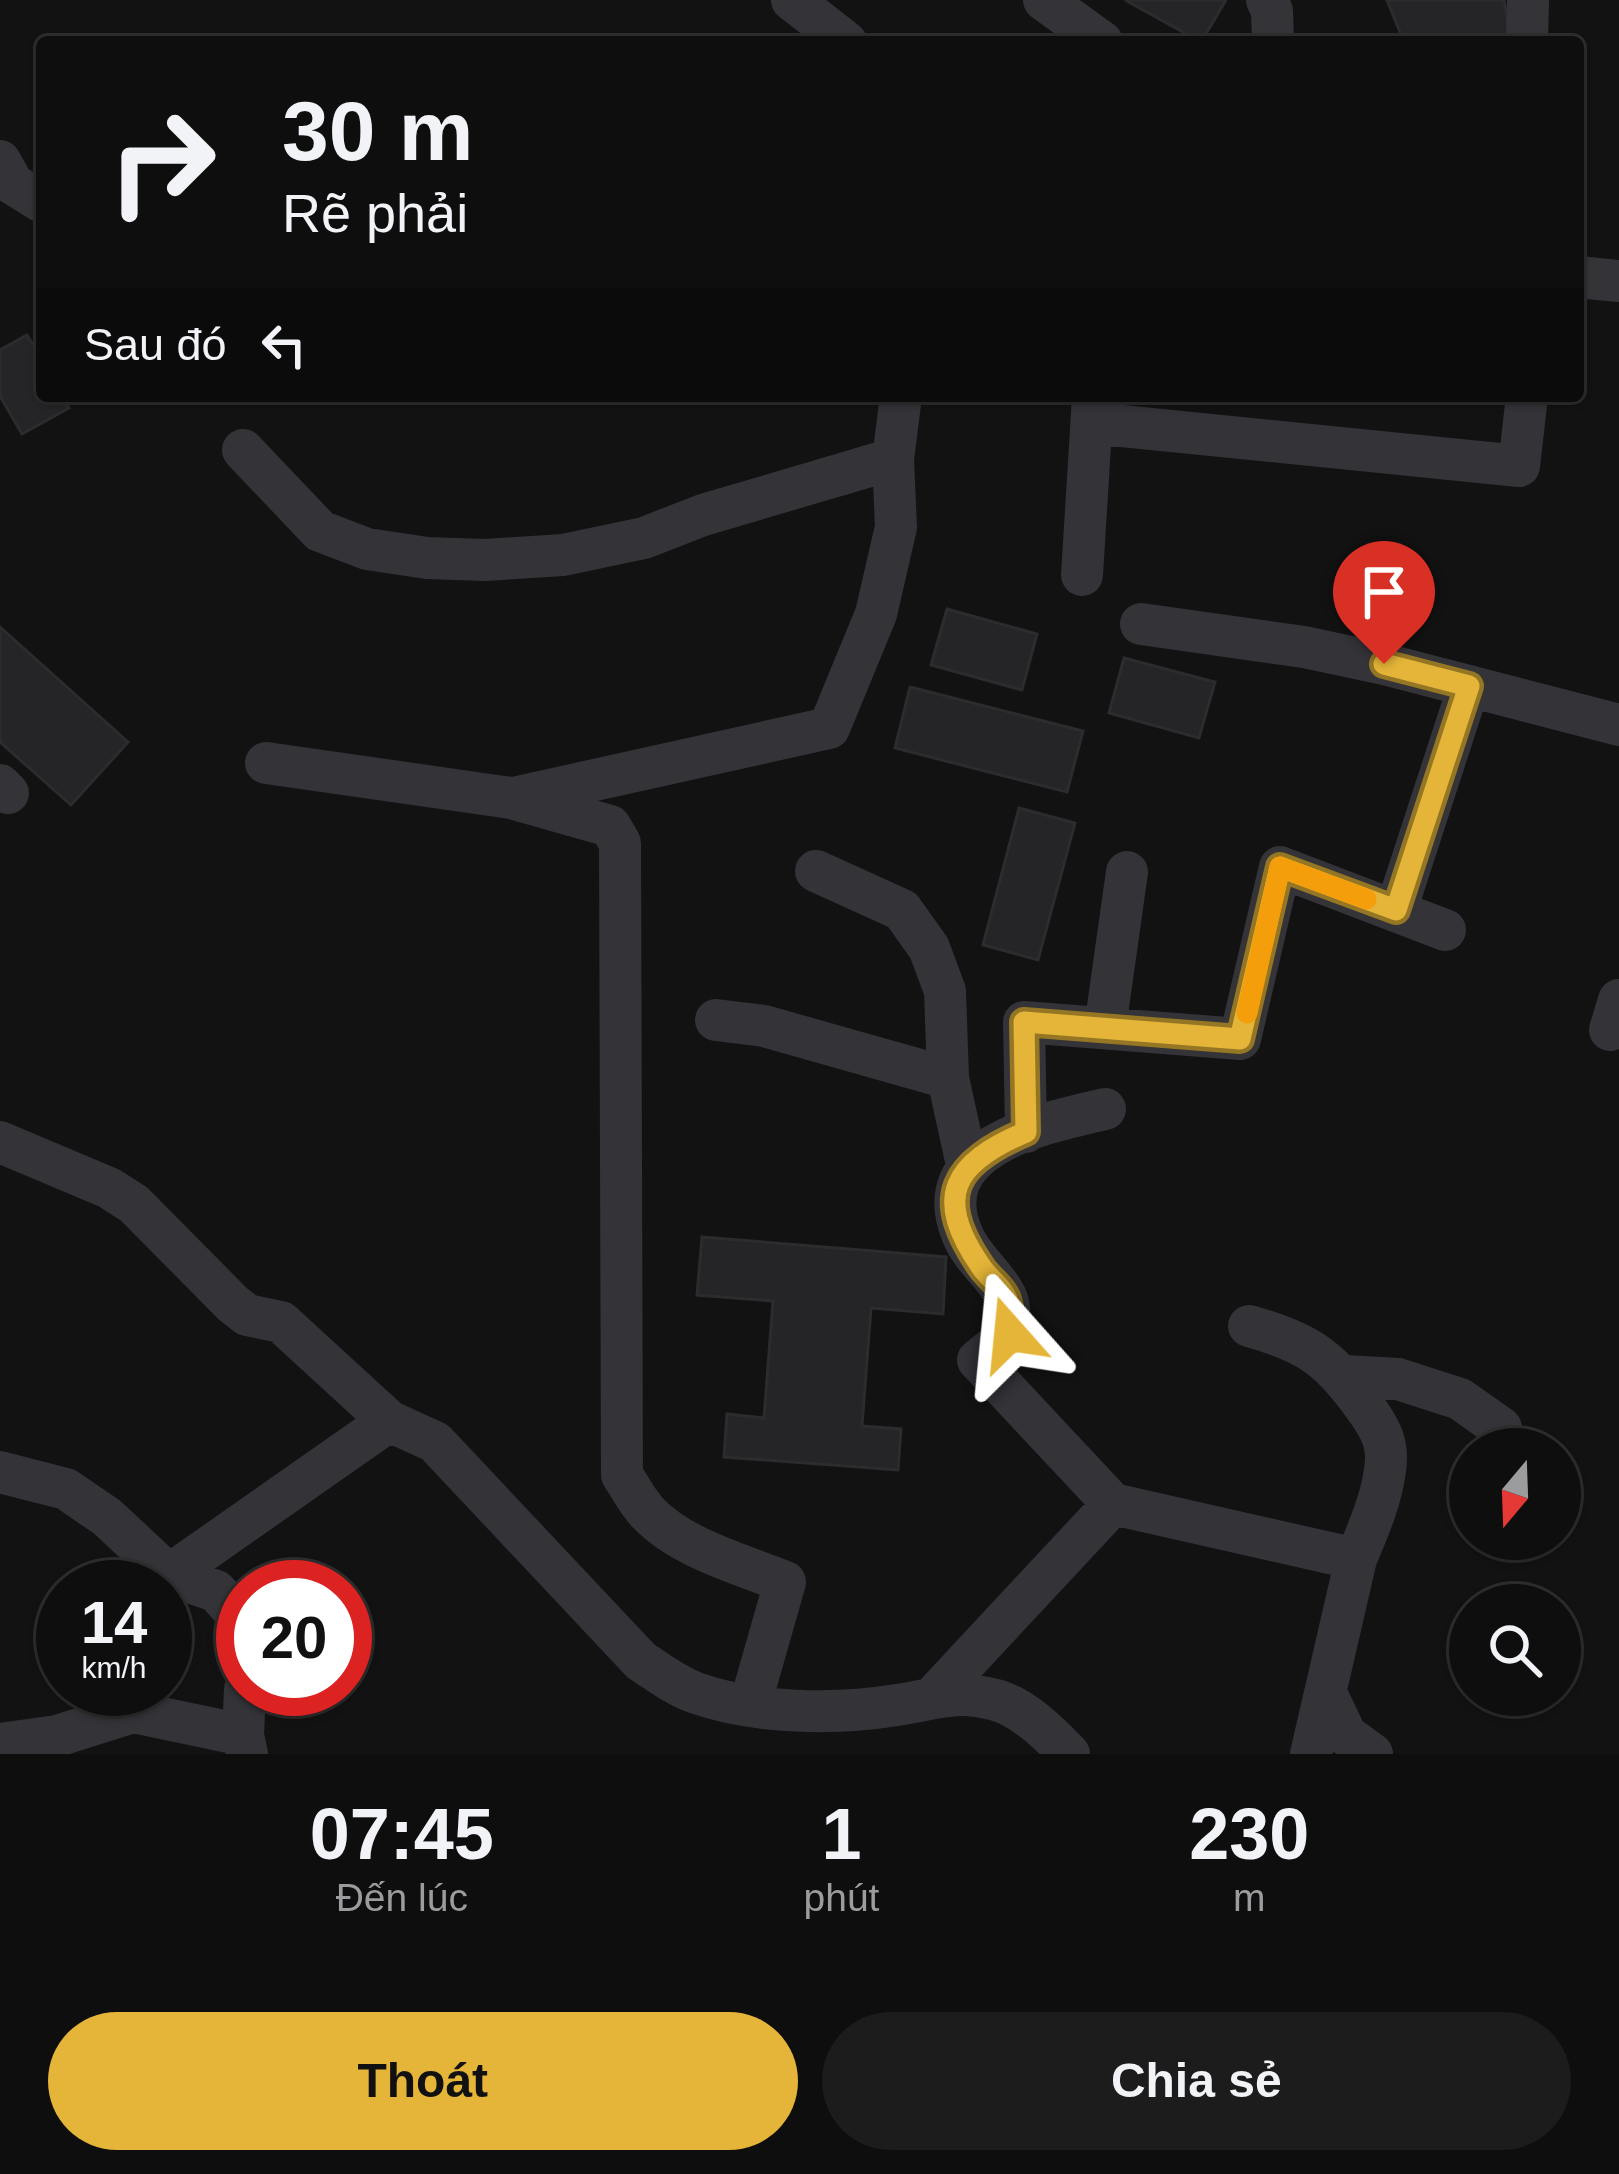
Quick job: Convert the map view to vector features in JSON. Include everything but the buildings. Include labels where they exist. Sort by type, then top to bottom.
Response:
[{"type":"street","points":[[792,0],[838,36]]},
{"type":"street","points":[[1044,0],[1094,36]]},
{"type":"street","points":[[1527,36],[1528,0]]},
{"type":"street","points":[[18,182],[36,221]]},
{"type":"street","points":[[1584,277],[1619,280]]},
{"type":"street","points":[[511,798],[829,728],[876,614],[896,527],[893,459],[900,402]]},
{"type":"street","points":[[1082,575],[1092,410],[1519,466],[1526,402]]},
{"type":"street","points":[[244,451],[320,531],[367,549],[484,560],[563,555],[644,538],[703,515],[893,459]]},
{"type":"street","points":[[1141,624],[1304,647],[1619,725]]},
{"type":"street","points":[[1396,910],[1469,686]]},
{"type":"street","points":[[266,763],[511,798],[610,826],[620,843],[622,1475],[647,1513],[663,1525],[698,1546],[785,1582],[750,1705]]},
{"type":"street","points":[[1026,1132],[1024,1022],[1240,1039],[1280,867],[1445,930]]},
{"type":"street","points":[[816,871],[902,910],[929,948],[945,991],[948,1078],[967,1165]]},
{"type":"street","points":[[1105,1028],[1127,872]]},
{"type":"street","points":[[716,1020],[764,1026],[948,1078]]},
{"type":"street","points":[[1105,1109],[1057,1119],[987,1149],[967,1165],[954,1196],[962,1235],[1008,1299],[1010,1334],[977,1360],[1113,1504],[1356,1559]]},
{"type":"street","points":[[0,1142],[109,1187],[134,1204],[233,1304],[247,1315],[281,1322],[389,1421],[435,1442],[640,1661],[695,1693],[750,1705],[823,1711],[897,1706],[948,1693],[1001,1701],[1045,1729],[1070,1754]]},
{"type":"street","points":[[1249,1326],[1280,1335],[1321,1356],[1345,1376],[1385,1434],[1386,1467],[1377,1508],[1356,1559],[1311,1754]]},
{"type":"street","points":[[1345,1376],[1398,1379],[1460,1399],[1501,1427]]},
{"type":"street","points":[[190,1560],[389,1421]]},
{"type":"street","points":[[0,1472],[66,1489],[107,1517],[153,1560]]},
{"type":"street","points":[[934,1696],[1113,1504]]},
{"type":"street","points":[[1326,1693],[1346,1735],[1372,1754]]},
{"type":"street","points":[[0,1744],[57,1736],[133,1712],[245,1745]]},
{"type":"slow traffic","points":[[1247,1013],[1280,867],[1366,899]]},
{"type":"route","points":[[1010,1334],[1008,1299],[962,1235],[954,1196],[967,1165],[987,1149],[1026,1132],[1024,1022],[1240,1039],[1280,867],[1396,910],[1469,686],[1384,664]]}]
